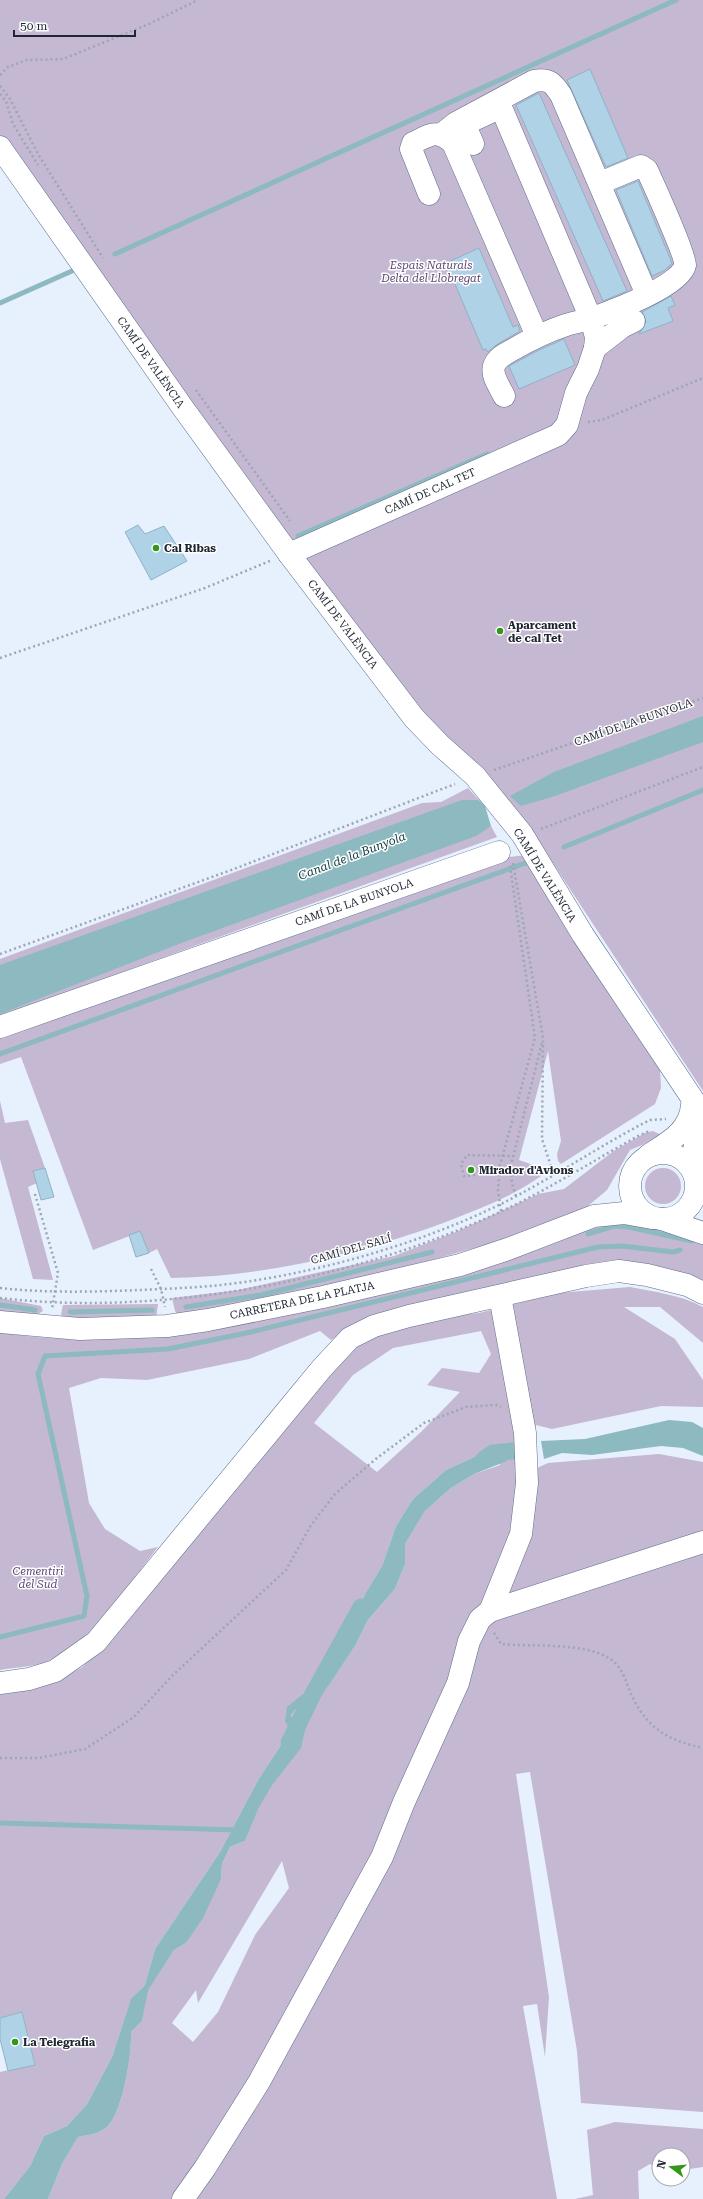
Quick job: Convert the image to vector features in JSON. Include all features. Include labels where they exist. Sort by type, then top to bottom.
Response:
[{"type":"street","points":[[430,194],[411,149],[413,143],[431,134],[442,134],[456,123],[534,80],[544,79],[552,82],[561,95],[647,295]]},
{"type":"street","points":[[473,144],[466,128],[467,123],[497,109],[503,112],[591,319],[596,337],[595,348],[569,418]]},
{"type":"street","points":[[442,134],[453,143],[537,336]]},
{"type":"street","name":"CAMÍ DE VALÈNCIA","points":[[0,147],[289,554],[414,718],[440,745],[478,779],[519,831],[583,936],[691,1094],[696,1104],[698,1120],[694,1146],[695,1178]]},
{"type":"street","points":[[504,396],[492,373],[494,365],[499,358],[537,336],[567,324],[591,319],[647,295],[675,280],[682,273],[686,264],[647,170],[641,166],[600,183]]},
{"type":"street","points":[[595,348],[622,327],[634,321]]},
{"type":"street","name":"CAMÍ DE CAL TET","points":[[289,554],[558,435],[569,418]]},
{"type":"street","name":"CAMÍ DE LA BUNYOLA","points":[[0,1027],[505,855]]},
{"type":"street","points":[[691,1094],[692,1106],[690,1119],[684,1129],[640,1163],[630,1179],[631,1198],[643,1213],[657,1219],[680,1215],[687,1209],[696,1192],[695,1178]]},
{"type":"street","points":[[640,1163],[656,1153],[675,1154],[689,1166],[695,1178],[703,1205]]},
{"type":"street","name":"CARRETERA DE LA PLATJA","points":[[594,1216],[616,1194],[640,1163]]},
{"type":"street","name":"CARRETERA DE LA PLATJA","points":[[0,1322],[50,1328],[87,1329],[167,1326],[208,1320],[323,1297],[460,1265],[508,1249],[594,1216],[624,1213],[657,1219],[703,1233]]},
{"type":"street","points":[[0,1684],[29,1679],[55,1671],[96,1642],[322,1368],[350,1338],[374,1326],[409,1316],[619,1271],[647,1275],[687,1285],[703,1293]]},
{"type":"street","points":[[490,1611],[521,1534],[527,1483],[525,1433],[500,1296]]},
{"type":"street","points":[[189,2195],[259,2082],[382,1857],[404,1802],[458,1683],[469,1641],[480,1619],[490,1611],[703,1542]]},
{"type":"path","points":[[0,75],[8,67],[27,60],[63,59],[149,24],[198,0]]},
{"type":"path","points":[[0,86],[10,99],[38,154],[69,206],[108,265]]},
{"type":"path","points":[[569,418],[602,420],[703,378]]},
{"type":"path","points":[[195,389],[291,522]]},
{"type":"path","points":[[0,658],[204,588],[289,554]]},
{"type":"path","name":"CAMÍ DE LA BUNYOLA","points":[[0,954],[703,698]]},
{"type":"path","points":[[519,831],[541,829],[703,767]]},
{"type":"path","points":[[505,855],[543,1038],[542,1139],[554,1175]]},
{"type":"path","points":[[516,1196],[512,1184],[511,1165],[543,1038]]},
{"type":"path","name":"CAMÍ DEL SALÍ","points":[[0,1288],[54,1291],[161,1289],[212,1286],[318,1268],[428,1235],[516,1196],[650,1120],[660,1118],[672,1121]]},
{"type":"path","points":[[0,1298],[53,1302],[164,1299],[275,1284],[317,1275],[399,1252],[502,1211],[589,1165],[638,1136],[653,1131]]},
{"type":"path","points":[[475,1175],[464,1176],[461,1164],[467,1155],[513,1156]]},
{"type":"path","points":[[35,1194],[58,1273],[54,1291],[50,1328]]},
{"type":"path","points":[[151,1269],[161,1289],[164,1299],[167,1326]]},
{"type":"path","points":[[0,1758],[39,1758],[85,1749],[134,1717],[172,1676],[286,1570],[311,1525],[335,1494],[376,1458],[424,1423],[466,1407],[496,1405],[522,1416]]},
{"type":"path","points":[[490,1611],[493,1632],[501,1644],[583,1649],[609,1659],[622,1672],[634,1700],[654,1728],[681,1743],[703,1748]]},
{"type":"green space","name":"Espais Naturals Delta del Llobregat","points":[[0,0],[703,0],[703,1091],[543,848],[419,715],[0,137]]},
{"type":"green space","points":[[468,788],[479,800],[0,975],[0,959],[422,803],[441,802]]},
{"type":"green space","points":[[491,826],[497,837],[0,1016],[0,1000],[476,828]]},
{"type":"green space","points":[[527,855],[660,1069],[661,1088],[655,1104],[561,1164],[558,1161],[557,1154],[561,1141],[548,1051],[519,1160],[542,1168],[541,1176],[519,1190],[495,1202],[412,1234],[344,1254],[310,1262],[241,1273],[171,1278],[157,1249],[149,1253],[140,1232],[93,1250],[21,1057],[0,1064],[0,1037],[271,939],[509,857]]},
{"type":"green space","points":[[0,1101],[5,1123],[28,1120],[45,1168],[33,1171],[37,1183],[28,1187],[53,1280],[33,1279],[0,1159]]},
{"type":"green space","points":[[653,1131],[664,1136],[630,1150],[607,1190],[588,1206],[554,1221],[492,1243],[335,1284],[179,1317],[175,1311],[172,1298],[238,1290],[394,1256],[458,1231],[538,1194],[564,1189],[615,1150],[645,1133]]},
{"type":"green space","points":[[667,1168],[676,1173],[680,1179],[680,1193],[676,1199],[667,1204],[659,1204],[650,1199],[646,1193],[645,1182],[650,1173],[656,1169]]},
{"type":"green space","name":"Cementiri del Sud","points":[[628,1219],[680,1234],[703,1244],[703,1282],[655,1266],[415,1304],[376,1314],[331,1340],[320,1331],[249,1359],[147,1380],[101,1378],[69,1388],[89,1503],[105,1529],[140,1551],[158,1547],[109,1611],[81,1640],[43,1663],[0,1670],[0,1332],[41,1337],[123,1339],[164,1336],[246,1323],[349,1301],[503,1261],[533,1252],[604,1224]]},
{"type":"green space","points":[[630,1287],[677,1297],[703,1307],[703,1343],[660,1307],[624,1307],[675,1339],[703,1380],[703,1407],[661,1406],[552,1429],[536,1425],[533,1439],[537,1468],[548,1463],[659,1454],[703,1462],[703,2112],[581,2103],[577,2051],[530,1772],[516,1774],[549,1997],[545,2057],[537,2004],[523,2006],[557,2199],[48,2199],[62,2164],[78,2137],[100,2131],[107,2127],[113,2120],[122,2096],[128,2068],[131,2032],[142,2021],[147,1990],[174,1950],[186,1943],[221,1879],[222,1864],[230,1847],[245,1841],[257,1809],[307,1718],[301,1724],[294,1722],[291,1715],[304,1701],[310,1708],[330,1684],[355,1646],[368,1620],[395,1589],[405,1564],[405,1544],[425,1511],[451,1488],[474,1474],[500,1465],[500,1445],[446,1470],[413,1499],[396,1526],[382,1566],[365,1594],[339,1652],[310,1688],[288,1707],[289,1728],[285,1739],[258,1780],[220,1852],[155,1949],[145,1985],[131,2000],[112,2057],[87,2104],[67,2126],[44,2136],[30,2166],[4,2199],[0,2199],[0,2072],[35,2064],[22,2012],[0,2018],[0,1693],[62,1678],[82,1667],[105,1645],[348,1353],[365,1340],[383,1331],[443,1317],[479,1313],[558,1293]],"holes":[[[481,1331],[491,1354],[479,1373],[442,1368],[427,1385],[460,1392],[421,1432],[377,1472],[314,1423],[353,1375],[393,1348]],[[282,1861],[289,1888],[255,1935],[218,2012],[193,2042],[172,2023],[196,1990],[198,2003]]]},
{"type":"green space","points":[[0,1298],[41,1306],[43,1311],[35,1316],[0,1312]]},
{"type":"green space","points":[[158,1304],[156,1319],[63,1319],[61,1314],[63,1305]]},
{"type":"green space","points":[[615,2122],[703,2129],[703,2167],[691,2169],[691,2147],[651,2147],[651,2164],[638,2171],[639,2199],[575,2199],[593,2195],[587,2130]]},
{"type":"water","points":[[703,716],[703,742],[552,797],[521,806],[510,796],[554,772]]},
{"type":"water","name":"Canal de la Bunyola","points":[[462,800],[479,800],[485,806],[491,826],[476,836],[184,942],[0,1014],[0,965]]},
{"type":"water","points":[[669,1420],[692,1422],[703,1428],[703,1456],[683,1448],[661,1446],[592,1455],[562,1453],[544,1459],[541,1441],[585,1439]]},
{"type":"water","points":[[500,1445],[505,1451],[507,1461],[474,1474],[451,1488],[425,1511],[405,1544],[405,1564],[395,1589],[368,1620],[355,1646],[330,1684],[310,1708],[303,1701],[291,1715],[294,1722],[301,1724],[308,1717],[301,1748],[272,1785],[258,1809],[245,1841],[230,1847],[222,1864],[221,1879],[203,1918],[186,1943],[174,1950],[148,1990],[142,2021],[131,2032],[128,2068],[122,2096],[113,2120],[107,2127],[100,2131],[78,2137],[62,2164],[48,2199],[4,2199],[30,2166],[44,2136],[67,2126],[87,2104],[112,2057],[131,1999],[145,1985],[155,1949],[220,1852],[258,1780],[285,1739],[289,1728],[285,1721],[287,1707],[310,1688],[339,1652],[365,1594],[382,1566],[396,1526],[413,1499],[446,1470]]},
{"type":"building","points":[[590,69],[628,158],[606,167],[567,80]]},
{"type":"building","points":[[539,93],[627,291],[603,301],[516,105]]},
{"type":"building","points":[[638,181],[672,263],[665,270],[652,276],[616,190]]},
{"type":"building","points":[[479,248],[513,327],[518,325],[520,331],[496,345],[488,352],[486,349],[483,350],[446,263]]},
{"type":"building","points":[[671,296],[675,305],[668,308],[673,321],[639,334],[646,322],[642,312]]},
{"type":"building","points":[[564,339],[575,365],[519,389],[509,366]]},
{"type":"building","name":"Cal Ribas","points":[[138,525],[145,534],[164,526],[187,561],[151,580],[125,532]]},
{"type":"building","points":[[45,1168],[54,1197],[41,1200],[33,1171]]},
{"type":"building","points":[[140,1231],[149,1253],[136,1257],[129,1235]]},
{"type":"building","name":"La Telegrafia","points":[[22,2012],[35,2065],[8,2071],[0,2039],[0,2018]]},
{"type":"waterway","points":[[115,254],[676,0]]},
{"type":"waterway","points":[[0,303],[72,271]]},
{"type":"waterway","points":[[298,536],[487,454]]},
{"type":"waterway","points":[[564,847],[703,790]]},
{"type":"waterway","points":[[0,1054],[528,862]]},
{"type":"waterway","points":[[588,1234],[614,1226],[629,1227],[692,1241]]},
{"type":"waterway","points":[[0,1637],[84,1616],[87,1596],[38,1374],[45,1356],[168,1349],[251,1332],[598,1247],[622,1246],[673,1252],[680,1250]]},
{"type":"waterway","points":[[186,1307],[261,1295],[432,1252]]},
{"type":"waterway","points":[[0,1305],[35,1310]]},
{"type":"waterway","points":[[70,1312],[152,1310]]},
{"type":"waterway","points":[[483,1460],[493,1453],[512,1451]]},
{"type":"waterway","points":[[289,1743],[313,1694],[361,1607]]},
{"type":"waterway","points":[[0,1823],[237,1830]]},
{"type":"place","name":"Cal Ribas","points":[[156,548]]},
{"type":"place","name":"Aparcament de cal Tet","points":[[500,631]]},
{"type":"place","name":"Mirador d'Avions","points":[[471,1170]]},
{"type":"place","name":"La Telegrafia","points":[[15,2042]]}]
